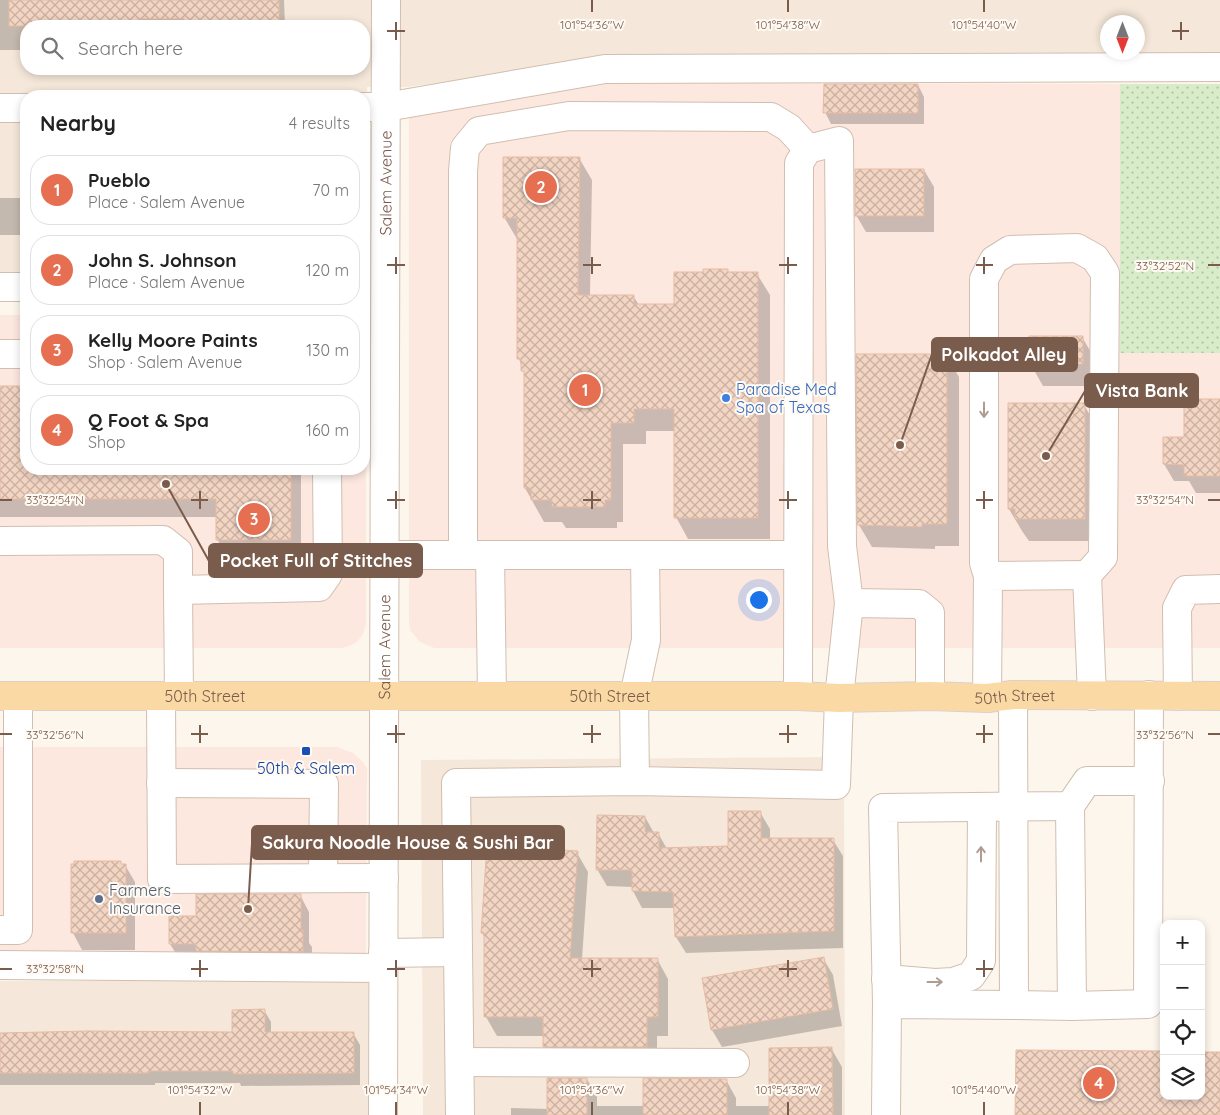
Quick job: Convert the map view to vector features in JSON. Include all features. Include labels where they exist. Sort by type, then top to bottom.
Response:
[{"type":"main road","name":"50th Street","points":[[9,696],[798,696],[839,698],[930,696],[1220,696]]},
{"type":"street","name":"Salem Avenue","points":[[383,1115],[384,555],[374,355],[375,107],[386,0]]},
{"type":"street","points":[[375,107],[605,69],[1220,67]]},
{"type":"street","points":[[0,108],[20,108]]},
{"type":"street","points":[[463,555],[463,171],[465,148],[479,131],[569,116],[771,117],[790,128],[808,149]]},
{"type":"street","points":[[460,1115],[456,783],[636,781],[836,785],[839,698],[849,603],[842,546],[839,141],[808,149],[799,162],[798,696]]},
{"type":"street","points":[[988,576],[1086,575],[1103,558],[1105,273],[1095,258],[1077,248],[1010,250],[994,260],[984,279],[984,562],[988,576],[1013,807],[1014,1005]]},
{"type":"street","points":[[0,287],[20,287]]},
{"type":"street","points":[[0,354],[20,354]]},
{"type":"street","points":[[178,590],[319,587],[328,574],[328,475]]},
{"type":"street","points":[[0,541],[163,540],[178,552],[178,590],[161,783],[162,879],[384,878]]},
{"type":"street","points":[[384,555],[798,555]]},
{"type":"street","points":[[490,555],[492,696]]},
{"type":"street","points":[[636,781],[634,696],[646,640],[645,555]]},
{"type":"street","points":[[1086,575],[1092,696]]},
{"type":"street","points":[[1178,696],[1177,608],[1186,590],[1220,589]]},
{"type":"street","points":[[849,603],[920,604],[930,613],[930,696]]},
{"type":"street","points":[[886,992],[1014,1005],[1148,1004],[1149,695]]},
{"type":"street","points":[[0,930],[18,930],[9,776],[9,696]]},
{"type":"street","points":[[1072,1006],[1070,806],[1087,781],[1150,782]]},
{"type":"street","points":[[161,783],[324,784],[323,878]]},
{"type":"street","points":[[886,1115],[883,808],[1070,806]]},
{"type":"street","points":[[886,992],[935,983],[953,982],[971,976],[981,961],[982,808]]},
{"type":"street","points":[[0,965],[383,960],[458,952]]},
{"type":"street","points":[[460,1062],[735,1063]]},
{"type":"shaded area","points":[[0,0],[1220,0],[1220,59],[1145,59],[1145,15],[1100,15],[1100,59],[609,60],[407,87],[367,87],[367,90],[20,90],[20,273],[0,273]]},
{"type":"shaded area","points":[[606,83],[1120,84],[1120,353],[1220,353],[1220,648],[434,648],[420,642],[410,630],[409,622],[409,111]]},
{"type":"shaded area","points":[[0,315],[20,315],[20,475],[366,475],[366,625],[358,641],[350,646],[342,648],[0,648]]},
{"type":"shaded area","points":[[0,747],[337,747],[353,753],[367,768],[366,959],[0,958]]},
{"type":"shaded area","points":[[844,757],[845,1115],[423,1115],[421,760]]},
{"type":"shaded area","points":[[0,981],[368,981],[368,1115],[0,1115]]},
{"type":"green space","points":[[1120,84],[1220,84],[1220,353],[1120,353]]},
{"type":"building","points":[[9,0],[279,0],[279,20],[20,20],[20,26],[9,26]]},
{"type":"building","points":[[824,84],[918,84],[918,113],[823,113]]},
{"type":"building","points":[[503,157],[580,157],[578,295],[634,295],[634,304],[674,304],[674,272],[703,272],[703,269],[728,269],[728,272],[758,272],[758,518],[674,518],[674,409],[634,409],[634,423],[611,423],[611,500],[605,500],[605,507],[552,507],[552,500],[531,500],[531,488],[524,488],[524,371],[521,371],[521,359],[517,359],[517,218],[503,218]]},
{"type":"building","points":[[855,169],[924,169],[924,216],[855,216]]},
{"type":"building","points":[[1029,336],[1083,336],[1083,364],[1029,364]]},
{"type":"building","points":[[856,354],[947,354],[947,524],[922,524],[922,527],[857,525]]},
{"type":"building","points":[[0,386],[20,386],[20,475],[291,475],[291,540],[216,540],[216,499],[0,499]]},
{"type":"building","points":[[1184,399],[1220,399],[1220,476],[1184,476],[1184,465],[1163,464],[1163,437],[1184,437]]},
{"type":"building","points":[[1008,403],[1085,403],[1085,519],[1015,519],[1015,509],[1008,509]]},
{"type":"building","points":[[728,811],[761,811],[761,838],[834,838],[834,931],[675,937],[673,892],[632,891],[632,870],[596,870],[597,815],[645,816],[645,832],[659,832],[659,848],[728,846]]},
{"type":"building","points":[[487,845],[578,851],[570,958],[658,958],[658,1017],[647,1017],[647,1047],[543,1047],[543,1017],[484,1017],[484,933],[481,933]]},
{"type":"building","name":"Farmers Insurance","points":[[74,861],[121,861],[121,864],[126,864],[126,933],[71,933],[71,864],[74,864]]},
{"type":"building","points":[[196,894],[301,894],[303,952],[196,951],[196,944],[169,944],[169,916],[196,916]]},
{"type":"building","points":[[824,957],[833,1009],[711,1030],[702,978]]},
{"type":"building","points":[[265,1009],[265,1032],[354,1032],[354,1073],[233,1074],[233,1071],[149,1071],[149,1073],[0,1073],[0,1033],[87,1031],[232,1032],[232,1010]]},
{"type":"building","points":[[832,1047],[833,1115],[769,1115],[769,1048]]},
{"type":"building","points":[[1016,1050],[1160,1051],[1160,1100],[1205,1100],[1205,1052],[1220,1052],[1220,1115],[1015,1115]]},
{"type":"building","points":[[547,1078],[587,1078],[587,1115],[547,1115]]},
{"type":"building","points":[[643,1078],[727,1079],[727,1115],[643,1115]]},
{"type":"place","name":"John S. Johnson","points":[[541,187]]},
{"type":"place","name":"Pueblo","points":[[585,390]]},
{"type":"place","name":"Paradise Med Spa of Texas","points":[[726,398]]},
{"type":"place","name":"Polkadot Alley","points":[[900,445]]},
{"type":"place","name":"Vista Bank","points":[[1046,456]]},
{"type":"place","name":"Pocket Full of Stitches","points":[[166,484]]},
{"type":"place","name":"Kelly Moore Paints","points":[[254,519]]},
{"type":"place","name":"50th & Salem","points":[[306,751]]},
{"type":"place","name":"Farmers Insurance","points":[[99,899]]},
{"type":"place","name":"Sakura Noodle House & Sushi Bar","points":[[248,909]]},
{"type":"place","name":"Q Foot & Spa","points":[[1099,1083]]}]
